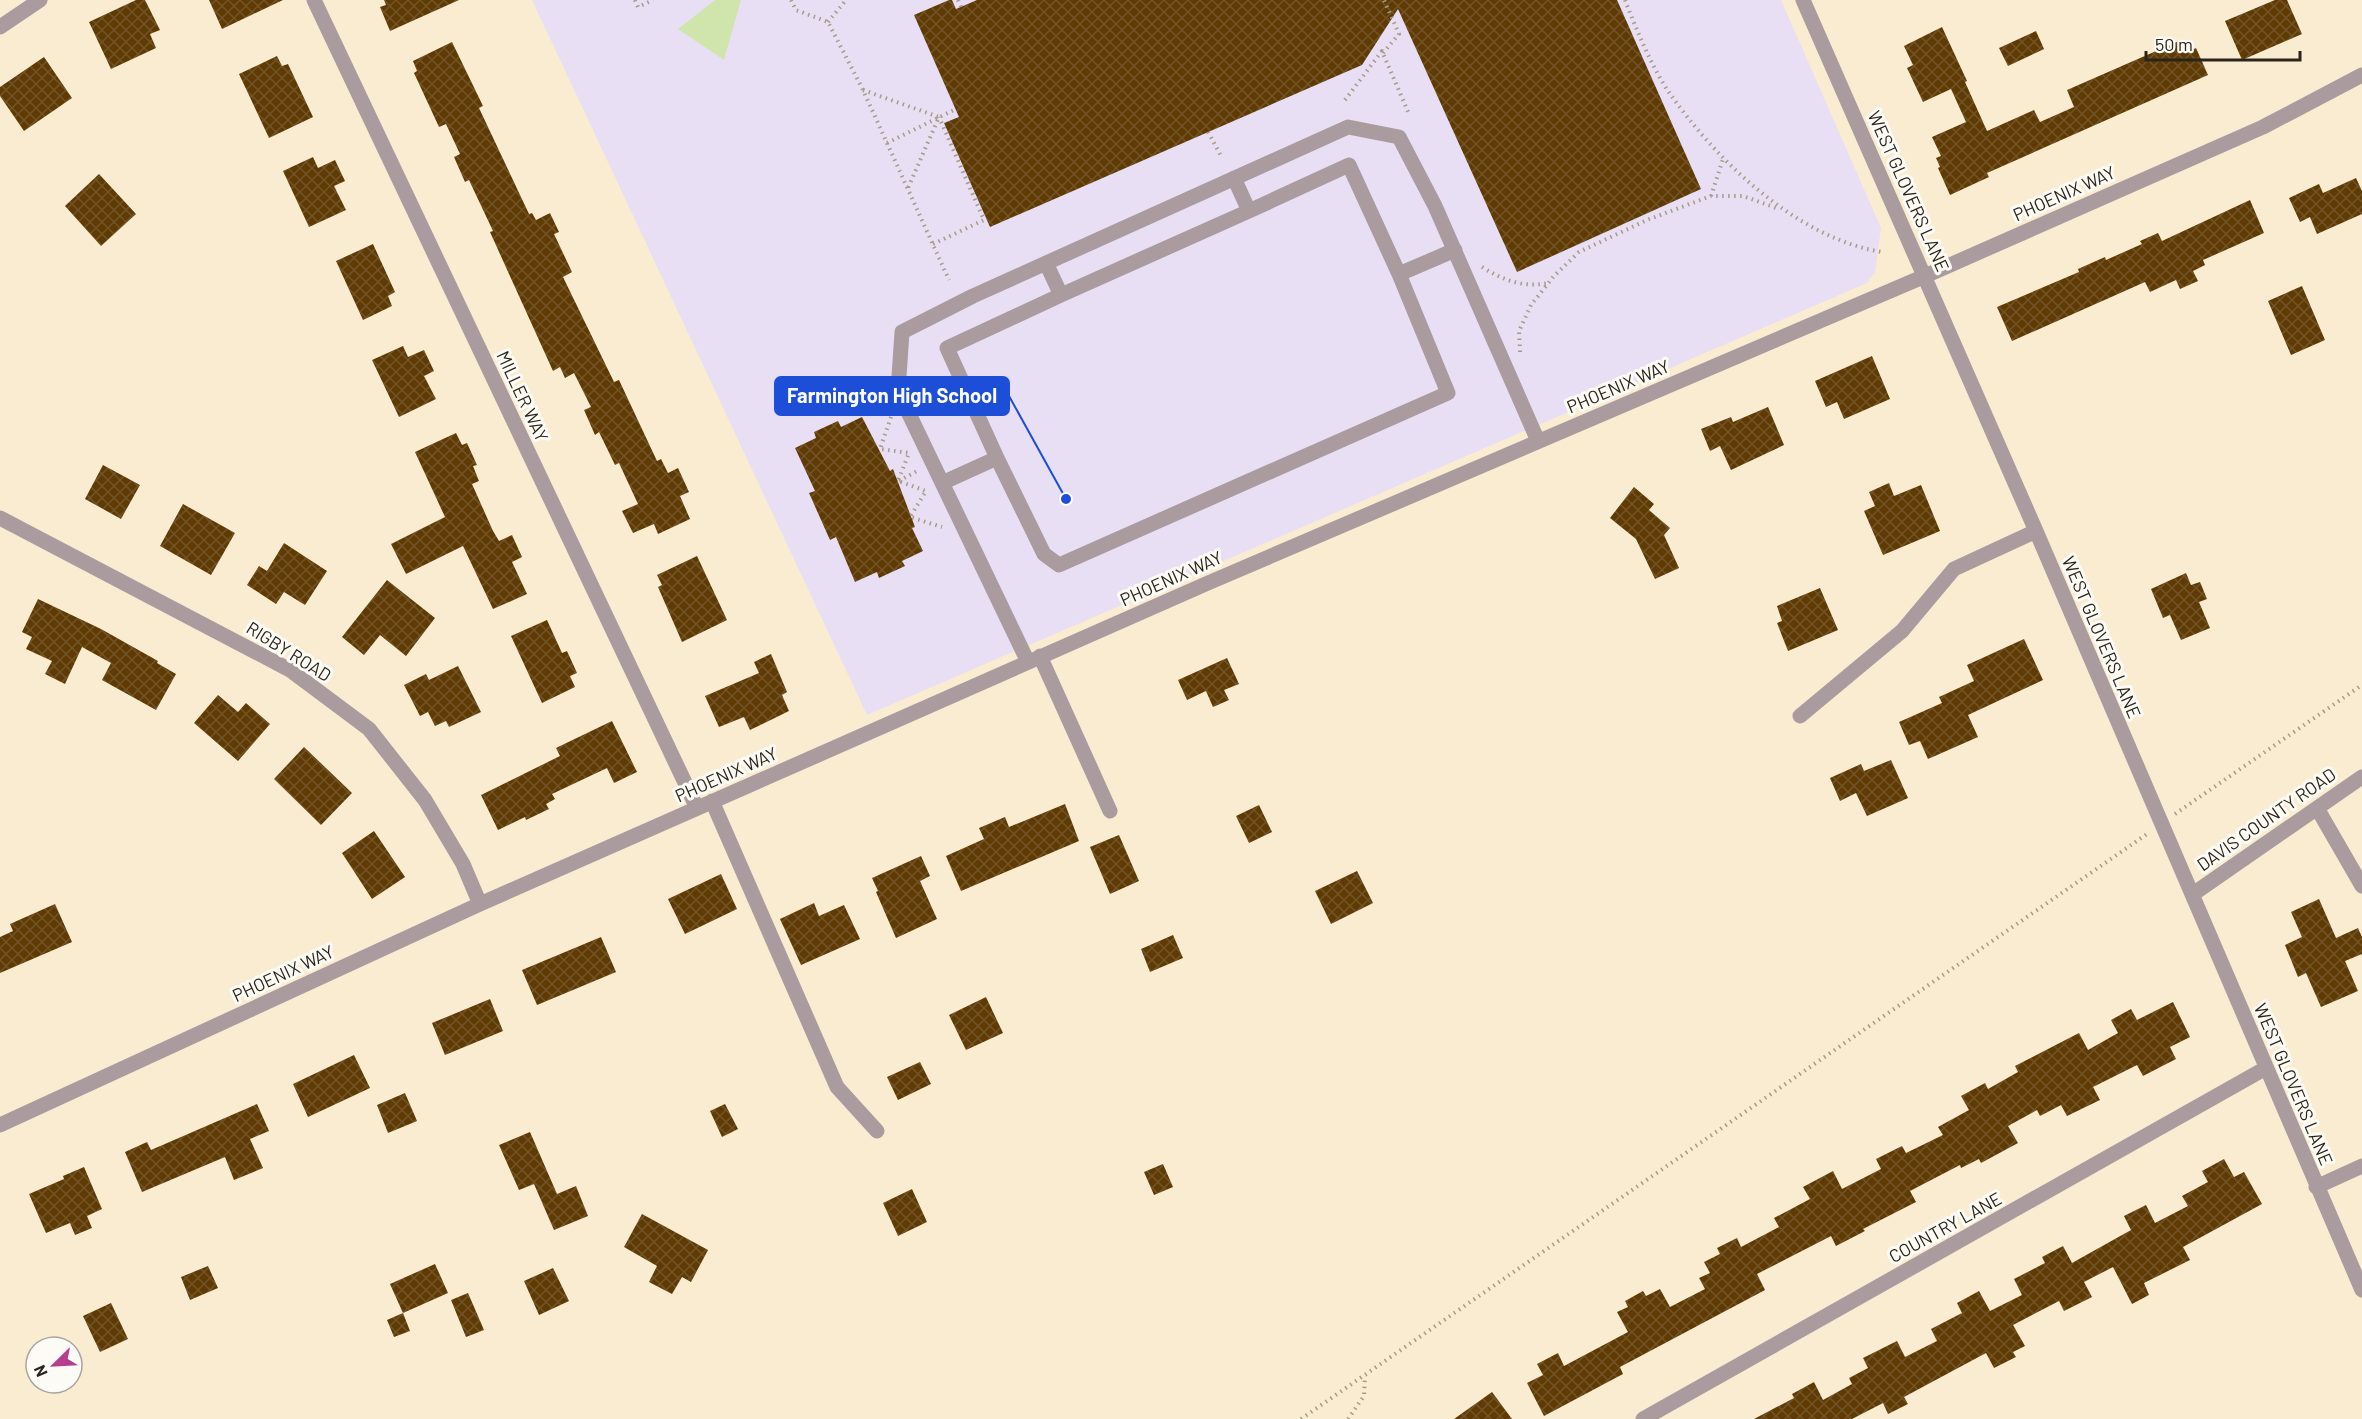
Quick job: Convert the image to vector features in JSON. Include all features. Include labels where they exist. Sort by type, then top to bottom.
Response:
[{"type":"street","points":[[0,27],[40,0]]},
{"type":"street","name":"MILLER WAY","points":[[314,0],[697,808]]},
{"type":"street","name":"WEST GLOVERS LANE","points":[[1803,0],[2036,531],[2362,1290]]},
{"type":"street","name":"PHOENIX WAY","points":[[0,1125],[480,904],[712,801],[1034,659],[1925,276],[2263,127],[2362,75]]},
{"type":"street","points":[[1110,811],[942,483],[898,391],[902,332],[1046,263],[1348,127],[1399,137],[1435,206],[1538,441]]},
{"type":"street","points":[[1349,165],[1399,274],[1448,393],[1059,565],[1044,554],[946,348],[1349,165]]},
{"type":"street","points":[[1234,178],[1249,211]]},
{"type":"street","points":[[1399,274],[1455,250]]},
{"type":"street","points":[[1046,263],[1060,295]]},
{"type":"street","points":[[942,483],[998,458]]},
{"type":"street","name":"RIGBY ROAD","points":[[0,518],[290,670],[369,729],[425,800],[463,864],[480,904]]},
{"type":"street","points":[[1800,716],[1902,631],[1954,569],[2036,531]]},
{"type":"street","name":"DAVIS COUNTY ROAD","points":[[2193,894],[2362,777]]},
{"type":"street","points":[[712,801],[837,1087],[877,1131]]},
{"type":"street","points":[[2317,808],[2362,886]]},
{"type":"street","name":"COUNTRY LANE","points":[[1643,1419],[2266,1068]]},
{"type":"street","points":[[2316,1187],[2362,1166]]},
{"type":"path","points":[[635,0],[638,7],[653,0]]},
{"type":"path","points":[[790,0],[796,10],[828,22],[863,90],[949,280]]},
{"type":"path","points":[[828,22],[846,0]]},
{"type":"path","points":[[958,0],[961,7]]},
{"type":"path","points":[[1345,100],[1399,34],[1384,0]]},
{"type":"path","points":[[1625,0],[1639,36],[1668,90],[1723,159],[1782,210]]},
{"type":"path","points":[[1383,53],[1409,114]]},
{"type":"path","points":[[863,90],[939,117],[984,220],[933,244]]},
{"type":"path","points":[[887,143],[956,109]]},
{"type":"path","points":[[908,189],[939,117]]},
{"type":"path","points":[[1208,132],[1221,156]]},
{"type":"path","points":[[1711,196],[1723,159]]},
{"type":"path","points":[[1520,357],[1519,331],[1531,305],[1579,252],[1639,223],[1711,196],[1743,196],[1782,210],[1859,248],[1882,252]]},
{"type":"path","points":[[1474,262],[1515,284],[1535,286],[1549,283]]},
{"type":"path","points":[[891,416],[880,448],[909,453],[898,481]]},
{"type":"path","points":[[898,481],[917,471]]},
{"type":"path","points":[[898,481],[926,491],[910,517],[942,527]]},
{"type":"path","points":[[1301,1419],[2362,685]]},
{"type":"path","points":[[1348,1419],[1364,1396],[1365,1375]]},
{"type":"shaded area","points":[[532,0],[1781,0],[1881,228],[1875,272],[1867,283],[867,715]]},
{"type":"green space","points":[[715,0],[741,0],[724,60],[678,29]]},
{"type":"building","points":[[136,0],[145,0],[160,30],[150,34],[156,48],[111,69],[89,22]]},
{"type":"building","points":[[209,0],[283,0],[222,29]]},
{"type":"building","points":[[384,0],[459,0],[390,31],[380,7],[386,5]]},
{"type":"building","points":[[952,0],[956,9],[977,0],[1617,0],[1701,189],[1517,272],[1398,9],[1362,65],[990,227],[944,123],[959,117],[914,15]]},
{"type":"building","points":[[2275,0],[2287,0],[2302,34],[2242,60],[2225,21]]},
{"type":"building","points":[[1942,27],[1987,131],[2034,110],[2040,122],[2074,107],[2067,90],[2179,41],[2185,53],[2196,48],[2208,75],[1987,173],[1989,177],[1950,195],[1938,168],[1940,167],[1936,158],[1941,156],[1932,137],[1966,122],[1951,89],[1923,102],[1907,68],[1913,65],[1904,46]]},
{"type":"building","points":[[2036,31],[2044,49],[2008,66],[1999,48]]},
{"type":"building","points":[[452,42],[483,106],[479,108],[529,214],[532,213],[536,220],[550,213],[559,232],[554,234],[572,272],[563,277],[614,382],[619,380],[657,461],[661,459],[668,473],[678,468],[689,492],[680,496],[690,519],[658,534],[654,524],[633,533],[622,511],[638,504],[619,463],[615,465],[599,432],[595,435],[584,410],[591,407],[574,373],[565,378],[560,367],[553,371],[490,232],[493,231],[469,180],[465,182],[454,157],[460,154],[446,124],[439,127],[414,73],[417,71],[413,61]]},
{"type":"building","points":[[277,56],[282,66],[288,64],[313,117],[269,138],[239,74]]},
{"type":"building","points":[[44,57],[72,98],[24,131],[0,96],[0,87]]},
{"type":"building","points":[[313,157],[318,168],[335,160],[345,181],[334,186],[346,210],[309,227],[283,171]]},
{"type":"building","points":[[99,174],[136,214],[101,246],[65,206]]},
{"type":"building","points":[[2356,178],[2362,191],[2362,214],[2317,234],[2310,217],[2300,222],[2289,198],[2319,184],[2323,193]]},
{"type":"building","points":[[2250,200],[2264,233],[2203,260],[2205,265],[2193,271],[2198,281],[2180,289],[2176,280],[2150,292],[2145,282],[2012,341],[1997,307],[2079,272],[2078,269],[2105,257],[2106,260],[2142,244],[2140,241],[2158,233],[2162,241]]},
{"type":"building","points":[[373,244],[395,292],[388,296],[392,306],[363,320],[336,261]]},
{"type":"building","points":[[2302,286],[2325,340],[2291,355],[2268,301]]},
{"type":"building","points":[[403,346],[408,357],[424,350],[434,371],[424,376],[436,399],[399,417],[372,360]]},
{"type":"building","points":[[1872,356],[1890,399],[1844,419],[1837,402],[1826,407],[1815,381]]},
{"type":"building","points":[[1768,407],[1784,445],[1731,470],[1720,446],[1710,451],[1701,429],[1731,417],[1733,422]]},
{"type":"building","points":[[862,417],[890,471],[893,469],[915,527],[912,528],[923,551],[902,561],[905,566],[879,578],[877,572],[855,582],[836,537],[830,540],[809,493],[815,491],[795,448],[816,438],[814,432],[838,421],[841,427]]},
{"type":"building","points":[[456,433],[462,445],[467,443],[477,465],[473,466],[479,481],[472,484],[493,531],[499,541],[512,535],[522,557],[512,562],[527,594],[493,609],[463,546],[406,574],[391,544],[445,517],[415,452]]},
{"type":"building","points":[[103,465],[140,485],[121,519],[85,499]]},
{"type":"building","points":[[1889,483],[1894,496],[1921,485],[1940,531],[1883,555],[1864,511],[1875,506],[1869,492]]},
{"type":"building","points":[[1634,487],[1654,504],[1649,510],[1670,528],[1664,535],[1679,568],[1655,579],[1636,539],[1610,518]]},
{"type":"building","points":[[183,504],[235,533],[211,575],[160,546]]},
{"type":"building","points":[[284,543],[327,571],[305,605],[284,592],[276,604],[247,585],[259,566],[267,571]]},
{"type":"building","points":[[697,556],[727,620],[682,642],[658,587],[662,585],[657,575]]},
{"type":"building","points":[[2186,573],[2191,585],[2200,582],[2207,599],[2199,602],[2210,628],[2181,640],[2170,615],[2163,618],[2151,589]]},
{"type":"building","points":[[387,580],[435,618],[406,656],[380,635],[364,655],[342,637]]},
{"type":"building","points":[[1820,588],[1838,630],[1788,651],[1777,623],[1782,621],[1777,606]]},
{"type":"building","points":[[38,599],[101,629],[158,661],[157,663],[176,674],[156,710],[102,680],[111,663],[82,647],[65,684],[45,674],[52,661],[26,649],[32,637],[22,632]]},
{"type":"building","points":[[547,620],[562,653],[567,651],[577,673],[570,676],[575,687],[542,703],[511,636]]},
{"type":"building","points":[[2024,639],[2043,680],[1968,715],[1978,737],[1928,759],[1920,741],[1909,745],[1899,722],[1942,703],[1939,697],[1974,681],[1967,665]]},
{"type":"building","points":[[771,654],[787,692],[782,695],[789,711],[750,730],[744,717],[719,727],[705,696],[759,673],[754,662]]},
{"type":"building","points":[[1227,658],[1239,684],[1224,690],[1229,700],[1213,707],[1206,691],[1187,700],[1178,680]]},
{"type":"building","points":[[458,666],[481,712],[449,727],[446,721],[435,726],[428,712],[420,716],[404,685],[426,674],[429,680]]},
{"type":"building","points":[[218,695],[238,712],[246,703],[270,724],[238,761],[194,723]]},
{"type":"building","points":[[612,721],[637,772],[614,783],[607,768],[552,794],[555,799],[546,804],[549,809],[498,830],[481,795],[560,756],[556,748]]},
{"type":"building","points":[[304,747],[352,793],[321,825],[274,779]]},
{"type":"building","points":[[1891,760],[1908,798],[1867,816],[1856,793],[1840,801],[1830,778],[1861,764],[1864,771]]},
{"type":"building","points":[[1065,804],[1079,841],[961,891],[946,856],[984,839],[979,828],[1005,817],[1009,827]]},
{"type":"building","points":[[1259,805],[1272,832],[1249,843],[1236,816]]},
{"type":"building","points":[[374,831],[405,877],[372,899],[342,853]]},
{"type":"building","points":[[1119,835],[1139,881],[1110,894],[1090,847]]},
{"type":"building","points":[[921,856],[930,876],[920,881],[937,919],[896,938],[872,878]]},
{"type":"building","points":[[1357,871],[1373,903],[1331,924],[1315,891]]},
{"type":"building","points":[[721,874],[737,909],[685,934],[668,899]]},
{"type":"building","points":[[2319,899],[2336,938],[2358,928],[2362,937],[2362,954],[2345,961],[2358,991],[2321,1007],[2306,973],[2298,977],[2285,945],[2302,937],[2291,912]]},
{"type":"building","points":[[814,903],[819,916],[844,905],[860,939],[801,965],[780,919]]},
{"type":"building","points":[[55,904],[72,942],[0,973],[0,937],[13,931],[10,924]]},
{"type":"building","points":[[1173,935],[1183,958],[1150,972],[1141,949]]},
{"type":"building","points":[[601,937],[616,972],[537,1005],[522,970]]},
{"type":"building","points":[[986,997],[1003,1033],[966,1050],[949,1015]]},
{"type":"building","points":[[490,999],[503,1031],[445,1055],[432,1023]]},
{"type":"building","points":[[2173,1002],[2190,1037],[2170,1047],[2176,1059],[2143,1076],[2137,1065],[2093,1087],[2100,1100],[2067,1116],[2061,1105],[2040,1116],[2037,1110],[2008,1126],[2018,1143],[1981,1163],[1979,1159],[1961,1168],[1960,1165],[1910,1191],[1916,1202],[1863,1229],[1865,1231],[1836,1246],[1831,1236],[1757,1274],[1765,1290],[1620,1367],[1623,1374],[1544,1416],[1527,1383],[1543,1375],[1537,1364],[1558,1353],[1564,1366],[1628,1332],[1617,1312],[1628,1307],[1625,1301],[1643,1291],[1646,1296],[1660,1289],[1670,1307],[1705,1289],[1699,1278],[1710,1273],[1704,1262],[1720,1254],[1717,1248],[1737,1238],[1741,1247],[1779,1227],[1774,1218],[1810,1199],[1803,1187],[1833,1171],[1842,1189],[1881,1169],[1876,1159],[1902,1146],[1906,1153],[1943,1135],[1938,1127],[1969,1110],[1961,1096],[1985,1083],[1988,1089],[2018,1072],[2015,1066],[2079,1033],[2088,1050],[2118,1033],[2111,1020],[2131,1009],[2137,1020]]},
{"type":"building","points":[[354,1055],[370,1088],[308,1117],[293,1084]]},
{"type":"building","points":[[920,1062],[931,1084],[898,1100],[887,1077]]},
{"type":"building","points":[[405,1093],[417,1121],[388,1133],[377,1105]]},
{"type":"building","points":[[257,1104],[269,1131],[250,1139],[263,1168],[234,1180],[225,1157],[142,1192],[125,1152],[147,1142],[151,1150]]},
{"type":"building","points":[[725,1104],[738,1129],[722,1137],[710,1111]]},
{"type":"building","points":[[530,1132],[557,1194],[576,1186],[588,1216],[554,1230],[534,1184],[519,1190],[499,1145]]},
{"type":"building","points":[[2224,1159],[2234,1177],[2244,1172],[2262,1204],[2183,1247],[2190,1260],[2144,1283],[2149,1295],[2132,1304],[2113,1267],[2084,1282],[2092,1297],[2064,1311],[2059,1301],[2013,1325],[2025,1346],[2013,1352],[2016,1357],[1994,1368],[1986,1353],[1904,1397],[1908,1404],[1888,1414],[1883,1403],[1852,1419],[1754,1419],[1794,1398],[1792,1394],[1814,1382],[1823,1400],[1852,1384],[1849,1378],[1868,1368],[1863,1358],[1897,1341],[1905,1357],[1937,1341],[1931,1329],[1962,1313],[1957,1303],[1979,1291],[1990,1311],[2022,1295],[2014,1279],[2045,1263],[2042,1257],[2063,1246],[2072,1263],[2131,1230],[2124,1216],[2146,1205],[2155,1223],[2188,1206],[2182,1196],[2208,1182],[2202,1171]]},
{"type":"building","points":[[1163,1164],[1173,1187],[1154,1195],[1144,1172]]},
{"type":"building","points":[[84,1167],[102,1209],[87,1216],[92,1228],[75,1235],[70,1223],[46,1233],[29,1194],[64,1179],[63,1176]]},
{"type":"building","points":[[912,1189],[927,1222],[898,1236],[883,1203]]},
{"type":"building","points":[[642,1214],[708,1250],[691,1282],[682,1277],[672,1294],[649,1282],[657,1266],[624,1247]]},
{"type":"building","points":[[435,1264],[448,1293],[403,1313],[390,1284]]},
{"type":"building","points":[[208,1266],[218,1288],[190,1300],[181,1277]]},
{"type":"building","points":[[553,1268],[569,1301],[539,1315],[524,1281]]},
{"type":"building","points":[[468,1293],[484,1330],[466,1337],[451,1300]]},
{"type":"building","points":[[111,1303],[128,1339],[100,1352],[83,1316]]},
{"type":"building","points":[[403,1313],[410,1331],[394,1337],[387,1320]]},
{"type":"building","points":[[1492,1392],[1512,1419],[1454,1419]]},
{"type":"place","name":"Farmington High School","points":[[1066,499]]}]
